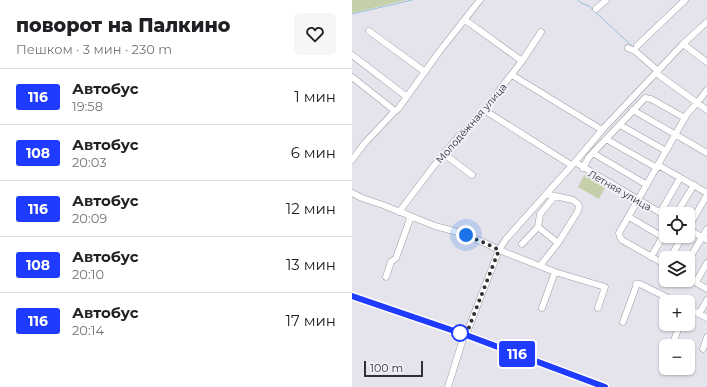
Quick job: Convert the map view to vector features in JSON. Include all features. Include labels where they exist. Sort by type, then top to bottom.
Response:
[{"type":"street","points":[[352,160],[364,144],[398,109],[439,52],[480,0]]},
{"type":"street","points":[[596,9],[606,0]]},
{"type":"street","points":[[637,46],[685,0]]},
{"type":"street","points":[[462,22],[468,22],[522,61]]},
{"type":"street","points":[[448,387],[463,339],[466,335],[499,250],[506,238],[602,130],[683,44],[707,22]]},
{"type":"street","points":[[369,31],[425,72]]},
{"type":"street","name":"Молодёжная улица","points":[[399,212],[444,154],[484,110],[512,75],[541,32]]},
{"type":"street","points":[[683,44],[707,62]]},
{"type":"street","points":[[628,48],[635,51],[657,72],[707,110]]},
{"type":"street","points":[[352,55],[407,97]]},
{"type":"street","points":[[512,75],[602,130]]},
{"type":"street","points":[[352,77],[396,111]]},
{"type":"street","points":[[659,261],[622,240],[619,234],[687,114],[707,90]]},
{"type":"street","points":[[583,168],[589,157],[645,98],[651,99],[685,118]]},
{"type":"street","name":"Летняя улица","points":[[484,110],[573,164],[583,168],[659,212]]},
{"type":"street","points":[[634,110],[707,153]]},
{"type":"street","points":[[620,125],[666,151]]},
{"type":"street","points":[[606,139],[694,185],[707,194],[695,215]]},
{"type":"street","points":[[593,153],[647,184]]},
{"type":"street","points":[[444,154],[472,175]]},
{"type":"street","points":[[663,207],[680,178]]},
{"type":"street","points":[[680,207],[694,185]]},
{"type":"street","points":[[352,193],[435,226],[466,235],[555,272],[605,287],[598,308]]},
{"type":"street","points":[[541,266],[558,244],[579,207],[573,200],[546,194]]},
{"type":"street","points":[[522,244],[538,227],[540,214],[555,196]]},
{"type":"street","points":[[386,277],[391,262],[396,258],[411,216]]},
{"type":"street","points":[[629,217],[659,232]]},
{"type":"street","points":[[538,227],[558,244]]},
{"type":"street","points":[[695,251],[704,239],[707,229]]},
{"type":"street","points":[[695,233],[704,239]]},
{"type":"street","points":[[651,257],[659,243]]},
{"type":"street","points":[[707,263],[696,282],[707,289]]},
{"type":"street","points":[[542,308],[555,272]]},
{"type":"street","points":[[623,322],[636,284],[660,295]]},
{"type":"street","points":[[352,296],[466,335],[605,387]]},
{"type":"street","points":[[699,314],[707,300]]},
{"type":"street","points":[[695,312],[707,318]]},
{"type":"street","points":[[703,349],[707,337]]},
{"type":"green space","points":[[352,0],[406,0],[352,13]]},
{"type":"green space","points":[[585,174],[606,186],[599,199],[578,187]]},
{"type":"waterway","points":[[352,14],[412,0]]},
{"type":"waterway","points":[[578,0],[589,6],[633,47]]},
{"type":"bus line","name":"116","points":[[352,296],[466,335],[605,387]]},
{"type":"route","points":[[460,333],[466,335],[499,250],[466,235]]}]
